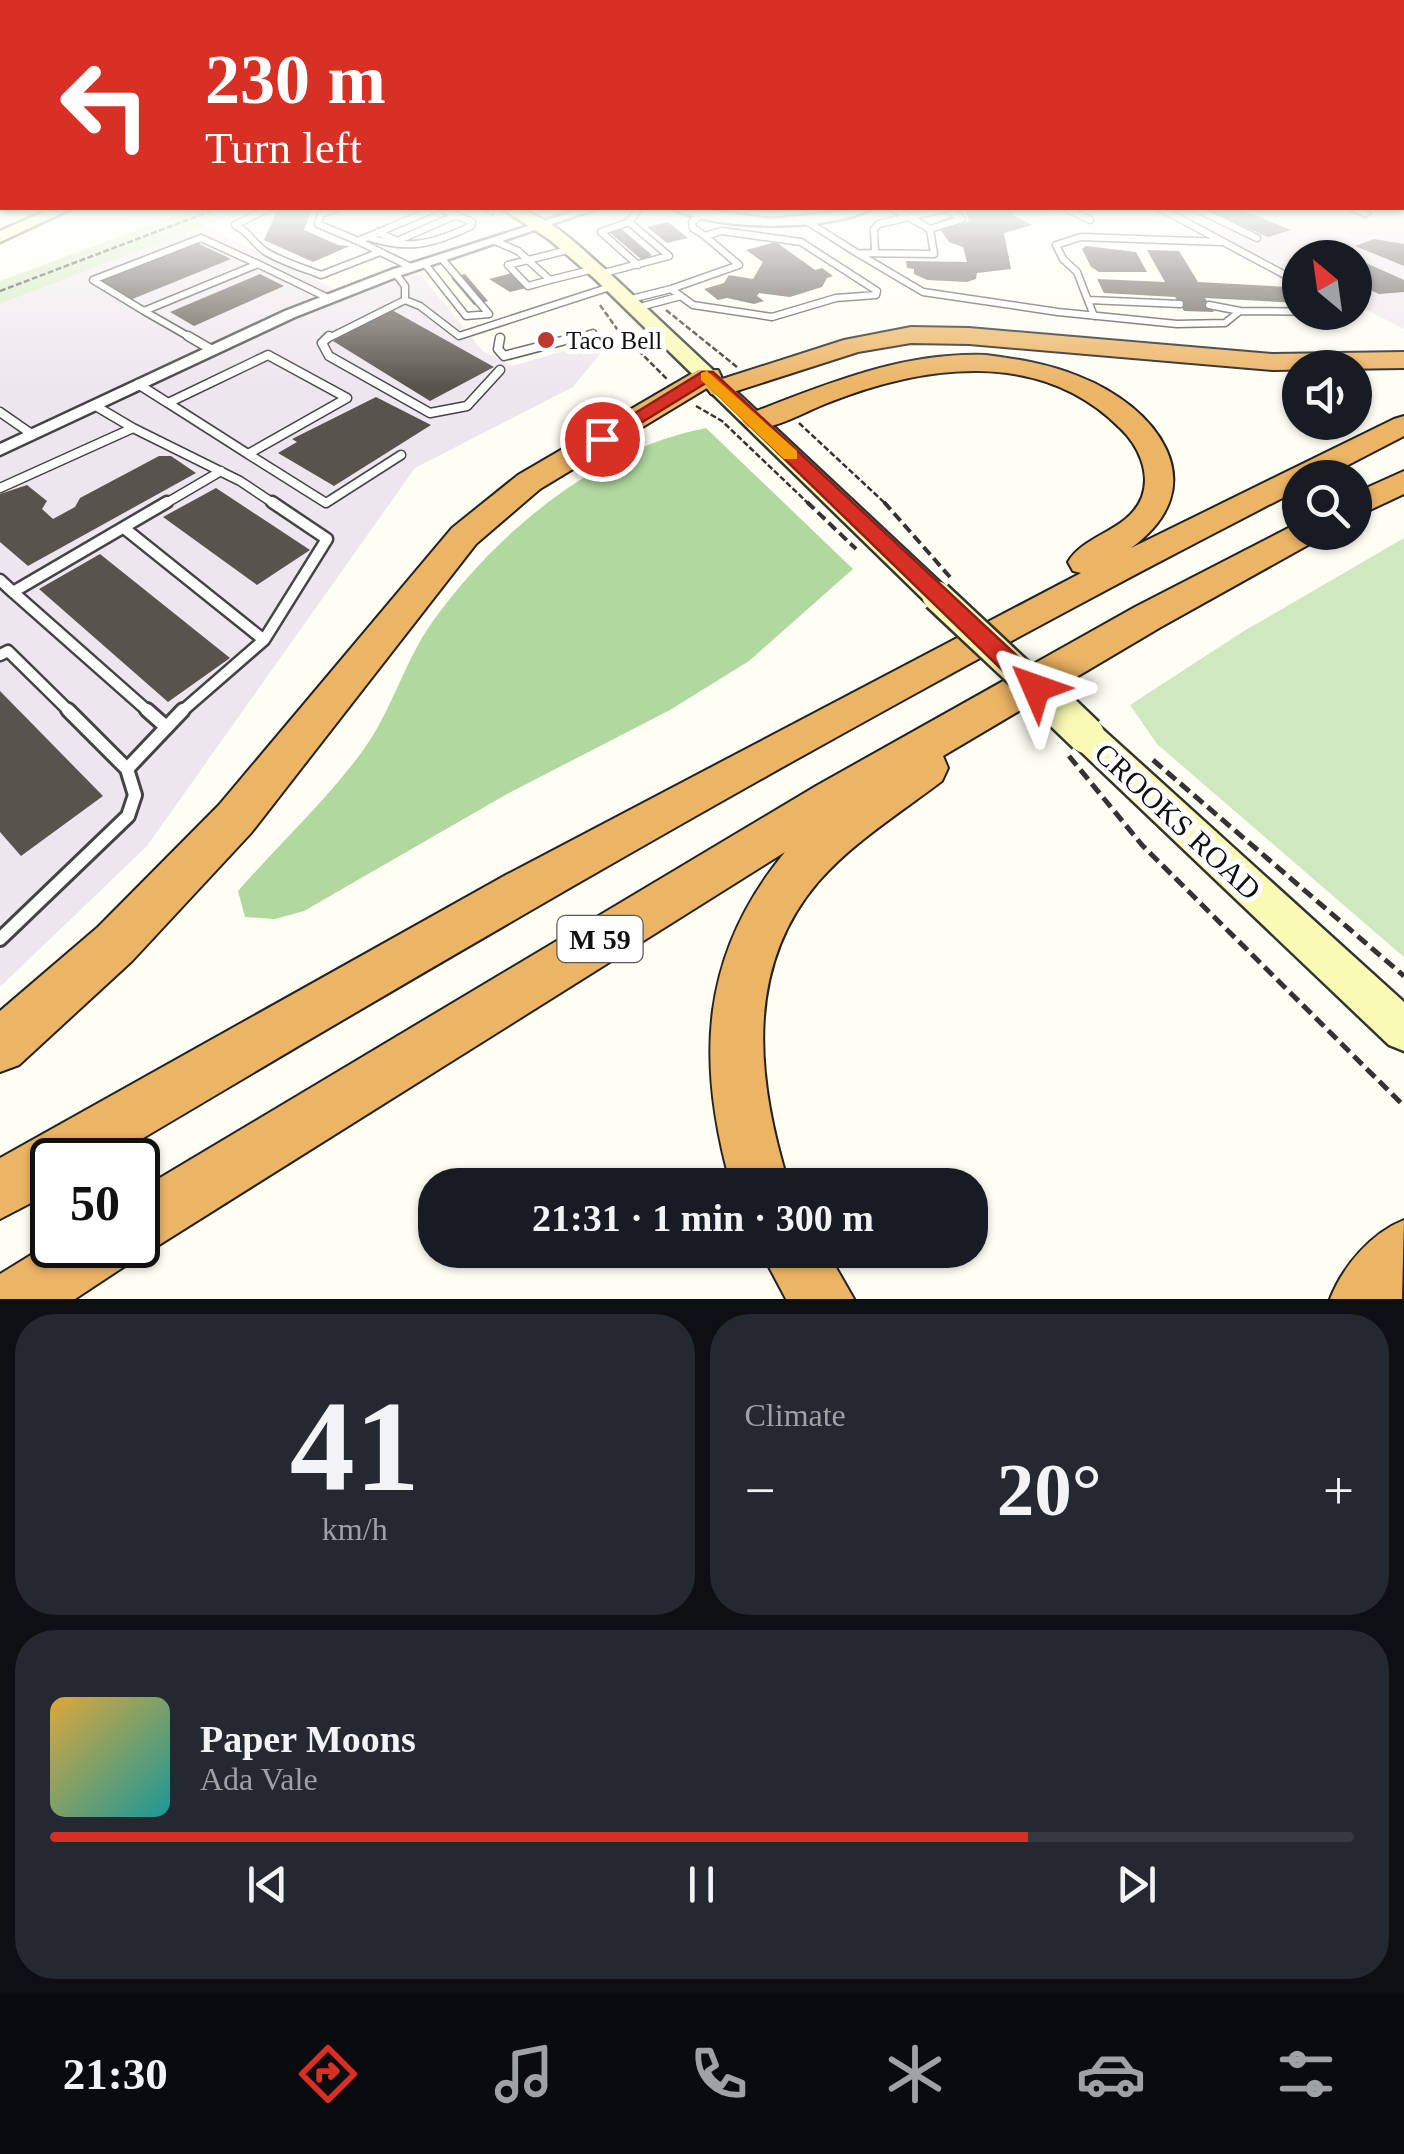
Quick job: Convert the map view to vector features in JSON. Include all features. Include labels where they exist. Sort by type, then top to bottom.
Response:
[{"type":"highway","points":[[0,1046],[115,944],[235,819],[464,536],[529,482],[714,382],[853,345],[911,335],[968,336],[1273,362],[1404,360]]},
{"type":"highway","points":[[756,422],[894,371],[946,362],[982,362],[1035,371],[1084,390],[1115,408],[1146,440],[1159,470],[1159,493],[1136,527],[922,668]]},
{"type":"highway","name":"M 59","points":[[0,1190],[511,896],[922,668],[1404,426]]},
{"type":"highway","points":[[1372,497],[1404,481]]},
{"type":"highway","name":"M 59","points":[[160,1211],[766,839],[1282,545]]},
{"type":"highway","points":[[755,1168],[740,1116],[734,1041],[744,971],[764,918],[799,870],[824,846],[1068,664]]},
{"type":"highway","points":[[1361,1299],[1404,1250]]},
{"type":"highway","points":[[18,1299],[67,1268]]},
{"type":"highway","points":[[802,1268],[823,1299]]},
{"type":"main road","name":"CROOKS ROAD","points":[[590,266],[938,596],[1074,742],[1404,1030]]},
{"type":"street","points":[[0,450],[328,298],[419,266]]},
{"type":"lane","points":[[129,266],[92,280],[212,350]]},
{"type":"lane","points":[[144,311],[254,266]]},
{"type":"lane","points":[[261,266],[328,298]]},
{"type":"lane","points":[[299,266],[321,276],[347,266]]},
{"type":"lane","points":[[419,266],[466,316],[489,314],[448,266]]},
{"type":"lane","points":[[509,266],[528,286],[550,280],[681,296]]},
{"type":"lane","points":[[534,266],[550,280]]},
{"type":"lane","points":[[614,288],[637,266]]},
{"type":"lane","points":[[500,370],[467,406],[430,412],[329,356],[322,344],[331,334],[405,300],[417,302],[445,332],[459,336],[614,288],[670,289],[737,266]]},
{"type":"lane","points":[[670,289],[693,305],[772,316],[836,298],[876,294],[877,291],[837,266]]},
{"type":"lane","points":[[878,266],[923,292],[1094,316],[1225,323],[1240,311]]},
{"type":"lane","points":[[1071,266],[1094,316]]},
{"type":"lane","points":[[396,274],[405,286],[405,300]]},
{"type":"lane","points":[[1089,300],[1180,304]]},
{"type":"lane","points":[[1150,305],[1160,322]]},
{"type":"lane","points":[[1209,306],[1282,311]]},
{"type":"lane","points":[[500,338],[498,349],[504,356],[516,356],[593,333]]},
{"type":"lane","points":[[167,404],[268,355],[347,398],[248,454]]},
{"type":"lane","points":[[138,384],[326,503],[402,455]]},
{"type":"lane","points":[[94,405],[221,472],[326,539],[264,640],[165,726],[127,770]]},
{"type":"lane","points":[[0,412],[32,435]]},
{"type":"lane","points":[[0,488],[133,428]]},
{"type":"lane","points":[[12,592],[221,472]]},
{"type":"lane","points":[[124,528],[264,640]]},
{"type":"lane","points":[[0,580],[165,726]]},
{"type":"lane","points":[[0,940],[128,816],[134,795],[127,770],[3,650]]},
{"type":"path","points":[[0,291],[67,266]]},
{"type":"path","points":[[599,320],[610,316]]},
{"type":"path","points":[[1074,742],[1142,845],[1404,1106]]},
{"type":"path","points":[[1150,758],[1404,976]]},
{"type":"shaded area","points":[[100,266],[286,266],[348,295],[409,273],[421,275],[483,351],[512,366],[615,336],[573,387],[415,468],[147,846],[0,987],[0,304]]},
{"type":"shaded area","points":[[1372,266],[1404,266],[1404,329],[1372,313]]},
{"type":"green space","points":[[41,266],[100,266],[0,304],[0,281]]},
{"type":"green space","points":[[706,428],[853,569],[749,661],[670,710],[507,794],[304,911],[275,919],[245,917],[238,891],[350,768],[383,718],[423,636],[487,556],[553,499],[589,475],[626,454]]},
{"type":"green space","points":[[1404,538],[1404,957],[1157,744],[1130,705],[1244,631]]},
{"type":"building","points":[[139,266],[215,266],[130,300],[97,282]]},
{"type":"building","points":[[761,266],[809,266],[833,276],[822,287],[790,297],[759,293],[757,296],[764,301],[754,304],[718,300],[704,289],[724,283],[729,275],[753,279]]},
{"type":"building","points":[[1010,266],[1011,269],[977,273],[976,279],[967,282],[927,280],[907,268]]},
{"type":"building","points":[[1143,266],[1147,272],[1099,272],[1091,267]]},
{"type":"building","points":[[1156,266],[1188,266],[1198,282],[1282,287],[1282,302],[1205,298],[1214,312],[1184,311],[1175,297],[1104,293],[1097,279],[1165,282]]},
{"type":"building","points":[[1372,266],[1404,280],[1404,292],[1372,291]]},
{"type":"building","points":[[512,273],[526,288],[510,292],[489,279]]},
{"type":"building","points":[[260,274],[284,286],[194,326],[170,312]]},
{"type":"building","points":[[465,274],[488,301],[474,305],[451,278]]},
{"type":"building","points":[[392,310],[494,367],[430,401],[333,341]]},
{"type":"building","points":[[376,397],[431,425],[334,486],[278,453],[297,442],[292,439]]},
{"type":"building","points":[[159,456],[171,456],[196,473],[28,566],[0,542],[0,494],[27,485],[47,501],[42,509],[53,519],[75,507],[80,498]]},
{"type":"building","points":[[216,488],[310,550],[257,585],[163,517]]},
{"type":"building","points":[[100,554],[230,658],[168,702],[39,589]]},
{"type":"building","points":[[0,691],[103,796],[21,856],[0,832]]},
{"type":"slow traffic","points":[[707,376],[790,455]]},
{"type":"place","name":"Taco Bell","points":[[546,340]]},
{"type":"route","points":[[602,439],[708,376],[1036,688]]}]
